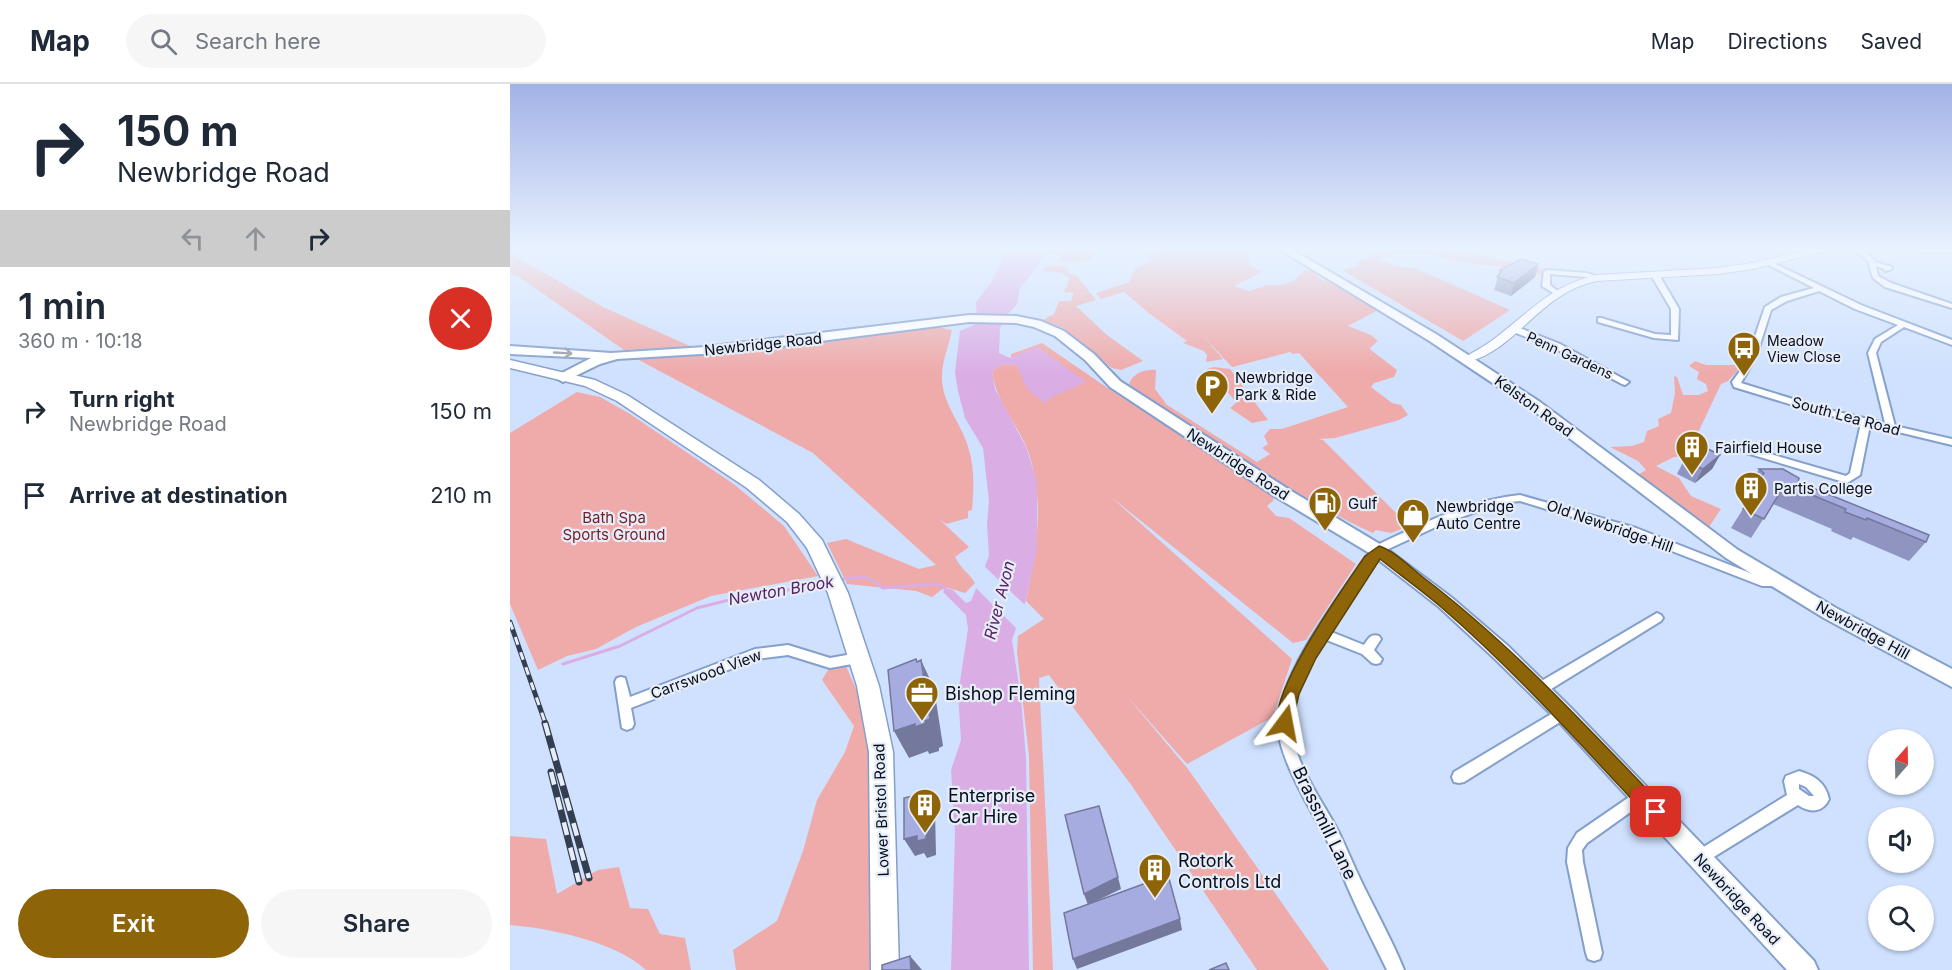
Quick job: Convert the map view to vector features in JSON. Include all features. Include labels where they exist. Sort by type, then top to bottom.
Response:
[{"type":"highway","points":[[510,356],[568,375]]},
{"type":"highway","points":[[510,364],[568,375]]},
{"type":"highway","name":"Lower Bristol Road","points":[[568,375],[590,383],[649,414],[772,499],[794,518],[815,545],[834,584],[868,686],[881,752],[885,970]]},
{"type":"main road","name":"Kelston Road","points":[[1353,290],[1468,359],[1554,419],[1708,537],[1774,580]]},
{"type":"main road","name":"Newbridge Road","points":[[568,375],[592,358],[689,352],[971,319],[1015,320],[1036,323],[1056,331],[1104,370],[1116,384],[1263,481],[1378,551],[1454,610],[1563,713],[1805,970]]},
{"type":"main road","points":[[510,350],[592,358]]},
{"type":"main road","name":"Newbridge Hill","points":[[1774,580],[1952,679]]},
{"type":"street","points":[[1468,359],[1477,357],[1514,330],[1558,290]]},
{"type":"street","points":[[1601,320],[1654,336],[1675,338],[1675,309],[1664,290]]},
{"type":"street","name":"South Lea Road","points":[[1813,290],[1784,299],[1768,309],[1755,354],[1749,367],[1736,382],[1740,387],[1866,423],[1952,442]]},
{"type":"street","points":[[1826,290],[1903,325],[1952,343]]},
{"type":"street","points":[[1906,290],[1951,304]]},
{"type":"street","points":[[1891,429],[1872,353],[1878,341],[1903,325]]},
{"type":"street","name":"Penn Gardens","points":[[1514,330],[1557,346],[1627,383]]},
{"type":"street","points":[[1752,450],[1830,476],[1852,479],[1855,475],[1866,423]]},
{"type":"street","name":"Old Newbridge Hill","points":[[1378,551],[1436,522],[1499,500],[1520,498],[1632,531],[1762,582],[1774,580]]},
{"type":"street","name":"Brassmill Lane","points":[[1378,551],[1323,633],[1296,680],[1287,711],[1285,734],[1292,754],[1396,970]]},
{"type":"street","points":[[1538,690],[1657,618]]},
{"type":"street","points":[[1323,633],[1371,655],[1375,639]]},
{"type":"street","name":"Carrswood View","points":[[625,705],[755,654],[788,650],[830,663],[858,658]]},
{"type":"street","points":[[621,682],[627,724]]},
{"type":"street","points":[[1459,777],[1563,713]]},
{"type":"street","points":[[1594,953],[1575,862],[1575,848],[1582,838],[1641,796]]},
{"type":"street","points":[[1699,858],[1797,797]]},
{"type":"green space","points":[[538,290],[574,290],[603,307],[692,347],[624,350]]},
{"type":"green space","points":[[1088,290],[1096,300],[1076,306],[1107,335],[1143,361],[1121,370],[1112,368],[1063,328],[1043,320],[1054,314],[1059,301],[1071,301],[1074,293],[1064,292]]},
{"type":"green space","points":[[1104,290],[1348,290],[1376,308],[1376,311],[1348,326],[1371,335],[1378,341],[1370,348],[1371,350],[1397,370],[1394,377],[1374,383],[1371,387],[1392,403],[1401,405],[1408,415],[1399,420],[1335,438],[1318,439],[1323,440],[1409,526],[1391,533],[1376,530],[1373,533],[1348,521],[1182,423],[1129,384],[1140,372],[1156,370],[1155,389],[1167,405],[1257,462],[1270,454],[1262,448],[1268,444],[1264,436],[1270,429],[1282,429],[1348,407],[1299,353],[1290,352],[1232,367],[1201,334],[1223,359],[1206,362],[1207,355],[1204,351],[1183,343],[1187,341],[1124,292],[1101,299],[1096,293]]},
{"type":"green space","points":[[1377,290],[1465,290],[1510,310],[1463,341]]},
{"type":"green space","points":[[933,326],[952,330],[943,365],[942,385],[969,450],[973,475],[972,510],[968,511],[968,518],[946,524],[939,519],[969,547],[955,557],[975,583],[965,593],[945,587],[932,597],[916,591],[847,584],[827,543],[846,539],[919,569],[936,565],[813,453],[637,359],[704,355]]},
{"type":"green space","points":[[1042,343],[1274,495],[1273,501],[1267,506],[1276,516],[1289,518],[1356,564],[1306,640],[1293,643],[1110,496],[1292,659],[1273,717],[1187,764],[1125,694],[1188,769],[1329,970],[1257,970],[1132,786],[1049,675],[1039,678],[1053,970],[1033,970],[1029,756],[1017,652],[1018,636],[1044,619],[1026,601],[1036,543],[1038,504],[1036,484],[1026,446],[1001,401],[992,371],[1000,365],[1011,364],[1011,354]]},
{"type":"green space","points":[[1695,361],[1706,365],[1736,365],[1738,370],[1728,381],[1721,384],[1687,456],[1674,457],[1656,466],[1679,478],[1691,496],[1721,509],[1707,530],[1634,477],[1646,470],[1638,461],[1610,447],[1632,446],[1644,442],[1647,431],[1659,426],[1658,419],[1671,413],[1675,393],[1674,376],[1677,377],[1683,395],[1699,395],[1708,391],[1706,384],[1697,379],[1699,372],[1689,366]]},
{"type":"green space","points":[[1214,367],[1230,369],[1268,420],[1252,423],[1230,408],[1236,403],[1209,374],[1207,369]]},
{"type":"green space","name":"Bath Spa Sports Ground","points":[[577,392],[600,397],[630,414],[735,485],[784,526],[818,576],[711,596],[636,627],[596,649],[567,656],[538,670],[510,604],[510,433]]},
{"type":"green space","points":[[845,664],[856,689],[862,690],[870,758],[873,970],[736,970],[733,950],[777,921],[803,851],[817,800],[845,752],[854,726],[822,680],[831,665]]},
{"type":"green space","points":[[510,836],[546,839],[557,894],[598,870],[619,867],[630,908],[648,909],[660,934],[685,938],[691,970],[646,970],[633,960],[601,944],[544,929],[510,925]]},
{"type":"water","name":"River Avon","points":[[985,290],[1020,290],[1017,304],[1006,316],[1000,328],[999,353],[1010,358],[1030,349],[1039,348],[1086,382],[1052,397],[1045,403],[1027,389],[1017,365],[1000,365],[992,371],[995,389],[1026,447],[1037,482],[1037,549],[1026,600],[1012,640],[1021,699],[1026,757],[1029,970],[951,970],[955,833],[951,770],[961,740],[958,694],[968,629],[966,615],[943,592],[945,588],[953,590],[966,603],[971,601],[989,556],[987,524],[989,501],[983,448],[965,418],[955,372],[960,331],[974,325],[977,317],[976,302]]},
{"type":"pier","points":[[982,564],[1027,607],[1019,631],[974,586]]},
{"type":"building","points":[[1702,446],[1720,455],[1703,469],[1684,460]]},
{"type":"building","points":[[1759,469],[1783,469],[1799,478],[1798,482],[1929,535],[1926,542],[1867,518],[1866,520],[1845,512],[1846,509],[1785,484],[1764,519],[1743,509],[1765,480],[1760,478],[1764,473]]},
{"type":"building","points":[[916,659],[917,662],[921,660],[930,719],[915,727],[915,724],[894,731],[888,670]]},
{"type":"building","points":[[925,793],[926,839],[917,841],[917,836],[904,839],[904,798]]},
{"type":"building","points":[[1099,806],[1118,877],[1084,894],[1065,815]]},
{"type":"building","points":[[1168,875],[1180,919],[1073,959],[1064,913]]},
{"type":"building","points":[[910,956],[911,970],[882,970],[882,965]]},
{"type":"building","points":[[1226,963],[1229,970],[1209,970]]},
{"type":"waterway","name":"Newton Brook","points":[[838,580],[862,577],[883,588],[938,584],[947,590]]},
{"type":"waterway","name":"Newton Brook","points":[[563,664],[620,646],[697,608],[737,598],[826,584]]},
{"type":"railway","points":[[510,622],[546,725]]},
{"type":"railway","points":[[545,723],[589,878]]},
{"type":"railway","points":[[551,772],[579,882]]},
{"type":"place","name":"Meadow View Close","points":[[1744,377]]},
{"type":"place","name":"Newbridge Park & Ride","points":[[1212,415]]},
{"type":"place","name":"Fairfield House","points":[[1692,476]]},
{"type":"place","name":"Partis College","points":[[1751,517]]},
{"type":"place","name":"Gulf","points":[[1325,532]]},
{"type":"place","name":"Newbridge Auto Centre","points":[[1413,544]]},
{"type":"place","name":"Bishop Fleming","points":[[922,722]]},
{"type":"place","name":"Enterprise Car Hire","points":[[925,834]]},
{"type":"place","name":"Rotork Controls Ltd","points":[[1155,899]]},
{"type":"route","points":[[1285,723],[1291,694],[1309,655],[1370,560],[1379,552],[1445,602],[1501,652],[1563,713],[1656,812]]}]
